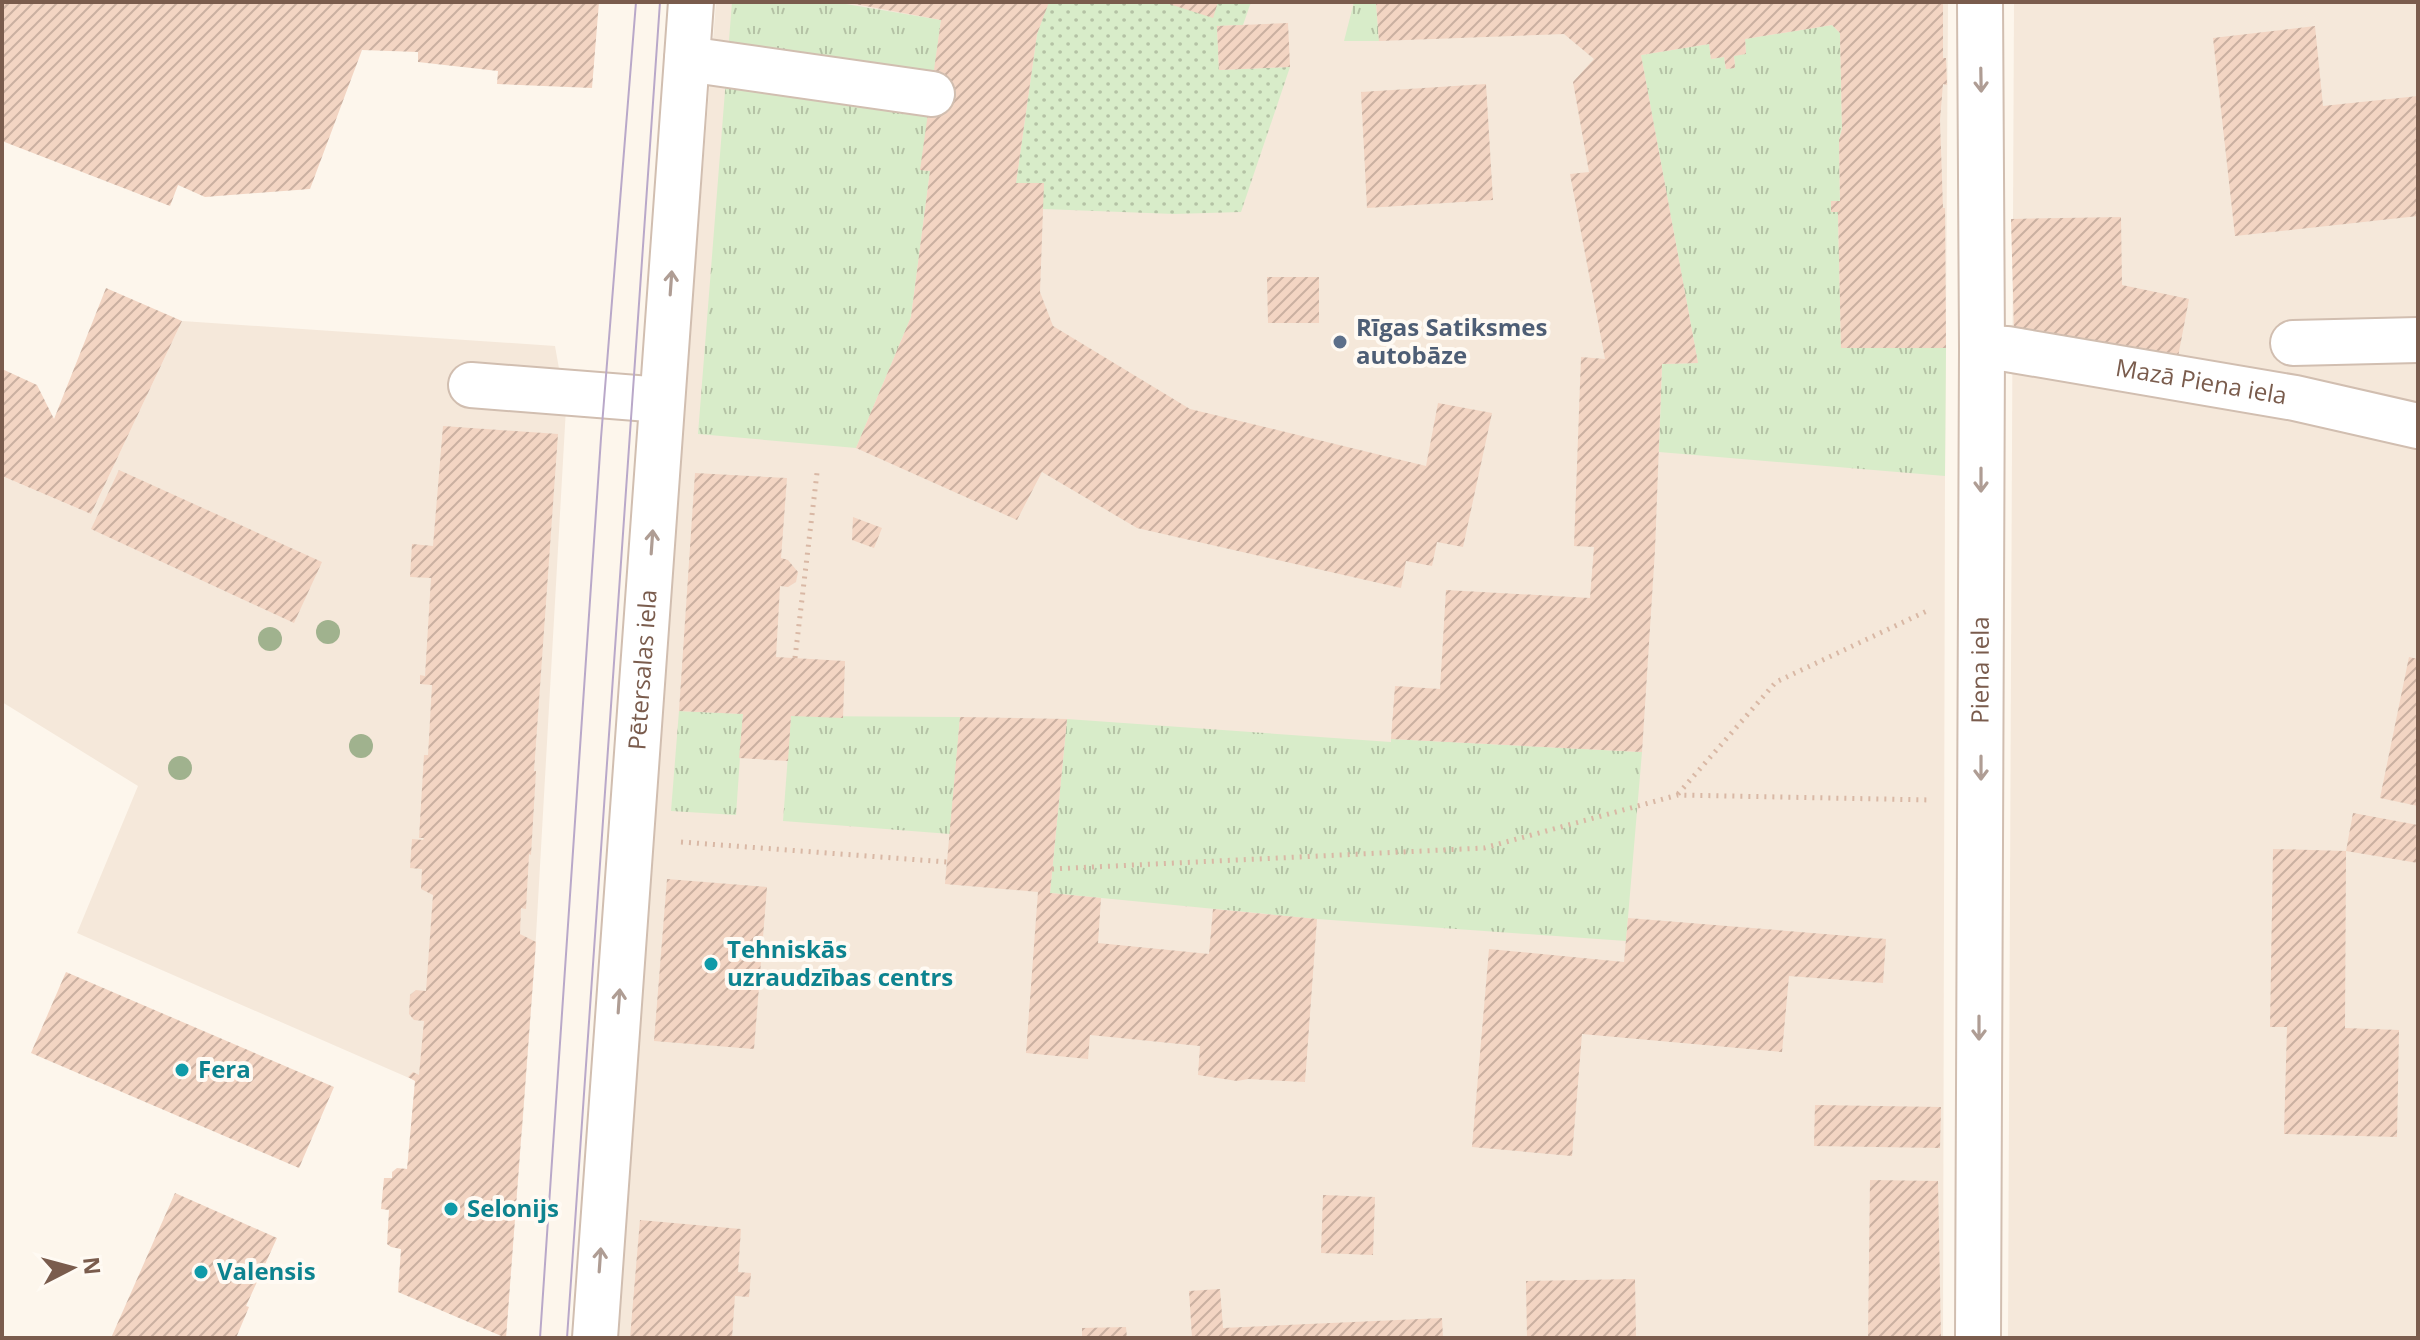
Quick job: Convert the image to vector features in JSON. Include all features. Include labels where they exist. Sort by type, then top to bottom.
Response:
[{"type":"street","name":"Pētersalas iela","points":[[595,1338],[691,2]]},
{"type":"street","name":"Piena iela","points":[[1978,1338],[1964,414],[1982,348],[1980,2]]},
{"type":"street","points":[[687,59],[932,94]]},
{"type":"street","points":[[2293,343],[2418,340]]},
{"type":"street","name":"Mazā Piena iela","points":[[1982,348],[2007,349],[2295,398],[2418,426]]},
{"type":"street","points":[[471,385],[662,400]]},
{"type":"path","points":[[795,658],[817,473]]},
{"type":"path","points":[[1678,795],[1776,682],[1930,610]]},
{"type":"path","points":[[1052,869],[1484,848],[1678,795],[1943,800]]},
{"type":"path","points":[[630,838],[947,862]]},
{"type":"shaded area","points":[[716,2],[1948,2],[1943,1338],[611,1338]]},
{"type":"shaded area","points":[[2014,2],[2418,2],[2418,1338],[2008,1338]]},
{"type":"shaded area","points":[[182,321],[555,346],[566,408],[522,1131],[416,1081],[77,933],[138,786],[2,702],[2,476],[91,514]]},
{"type":"green space","points":[[732,2],[834,2],[941,20],[921,170],[930,171],[911,317],[856,448],[698,434]]},
{"type":"green space","points":[[1048,2],[1251,2],[1243,25],[1217,26],[1219,70],[1290,67],[1241,212],[1174,214],[1043,209],[1016,183],[1037,34]]},
{"type":"green space","points":[[1354,2],[1376,2],[1379,41],[1344,41]]},
{"type":"green space","points":[[1832,25],[1840,33],[1840,201],[1831,202],[1831,212],[1838,212],[1841,348],[1946,348],[1945,476],[1659,452],[1662,364],[1698,363],[1641,55],[1709,44],[1711,59],[1724,57],[1726,69],[1735,68],[1734,56],[1746,53],[1745,39]]},
{"type":"green space","points":[[679,711],[743,714],[736,815],[671,811]]},
{"type":"green space","points":[[791,716],[960,717],[950,834],[783,821]]},
{"type":"green space","points":[[1067,719],[1391,742],[1391,739],[1642,752],[1626,941],[1317,919],[1050,893]]},
{"type":"building","points":[[2,2],[599,2],[592,88],[497,84],[498,71],[418,62],[418,52],[362,50],[310,189],[205,197],[178,185],[170,206],[2,141]]},
{"type":"building","points":[[844,2],[1049,2],[1037,34],[1016,183],[1044,183],[1040,292],[1053,326],[1190,409],[1426,466],[1438,403],[1492,413],[1463,547],[1437,542],[1432,566],[1406,561],[1401,588],[1137,528],[1042,472],[1017,520],[856,448],[911,317],[930,171],[920,170],[941,20]]},
{"type":"building","points":[[1163,2],[1218,2],[1213,18]]},
{"type":"building","points":[[1376,2],[1943,2],[1943,58],[1946,58],[1947,85],[1943,84],[1940,120],[1945,208],[1946,348],[1841,348],[1838,212],[1831,212],[1831,201],[1840,201],[1840,33],[1832,25],[1745,39],[1746,54],[1734,56],[1735,68],[1726,69],[1724,57],[1711,59],[1709,44],[1641,55],[1698,363],[1662,364],[1655,550],[1642,752],[1391,739],[1395,686],[1440,689],[1446,590],[1590,598],[1594,547],[1574,546],[1581,357],[1605,359],[1570,174],[1589,172],[1573,82],[1594,59],[1564,34],[1379,41]]},
{"type":"building","points":[[1288,23],[1290,67],[1219,70],[1217,26]]},
{"type":"building","points":[[2315,26],[2323,106],[2418,96],[2418,216],[2235,236],[2213,38]]},
{"type":"building","points":[[1486,84],[1493,200],[1367,208],[1361,92]]},
{"type":"building","points":[[2121,217],[2122,285],[2189,299],[2178,357],[2014,330],[2011,219]]},
{"type":"building","points":[[1267,277],[1319,277],[1319,323],[1268,323]]},
{"type":"building","points":[[106,288],[182,321],[91,514],[2,476],[2,369],[37,385],[54,419]]},
{"type":"building","points":[[443,426],[558,434],[531,855],[526,909],[521,908],[520,934],[536,942],[506,1338],[398,1292],[401,1249],[387,1244],[389,1210],[381,1209],[384,1178],[392,1178],[392,1172],[397,1168],[407,1169],[415,1081],[408,1077],[413,1072],[419,1075],[424,1021],[414,1020],[409,1014],[410,995],[416,990],[426,991],[433,895],[421,889],[422,869],[410,868],[412,839],[424,838],[419,838],[432,685],[420,684],[420,675],[425,676],[431,578],[410,577],[412,544],[433,546]]},
{"type":"building","points":[[119,470],[322,562],[294,623],[91,529]]},
{"type":"building","points":[[695,473],[787,478],[781,558],[788,560],[798,572],[796,582],[788,587],[780,586],[776,657],[845,661],[843,718],[791,716],[788,761],[739,758],[743,714],[679,711]]},
{"type":"building","points":[[853,517],[882,528],[874,548],[852,540]]},
{"type":"building","points":[[2409,657],[2418,659],[2418,806],[2380,798]]},
{"type":"building","points":[[960,717],[1067,719],[1050,893],[1101,898],[1098,943],[1209,954],[1213,909],[1317,919],[1305,1082],[1237,1081],[1198,1075],[1200,1046],[1090,1035],[1088,1059],[1026,1053],[1038,892],[945,884]]},
{"type":"building","points":[[2353,813],[2418,825],[2418,863],[2346,851]]},
{"type":"building","points":[[2273,849],[2346,851],[2345,1028],[2399,1030],[2397,1137],[2284,1134],[2287,1027],[2270,1027]]},
{"type":"building","name":"Tehniskās uzraudzības centrs","points":[[667,879],[767,887],[754,1049],[654,1041]]},
{"type":"building","points":[[1628,918],[1886,939],[1883,983],[1789,976],[1782,1052],[1582,1034],[1572,1156],[1472,1147],[1489,949],[1624,962]]},
{"type":"building","name":"Fera","points":[[66,972],[334,1087],[299,1168],[31,1053]]},
{"type":"building","points":[[1815,1105],[1941,1107],[1940,1148],[1814,1146]]},
{"type":"building","points":[[1870,1180],[1938,1181],[1941,1338],[1868,1338]]},
{"type":"building","name":"Valensis","points":[[175,1193],[277,1238],[246,1306],[249,1307],[236,1338],[111,1338]]},
{"type":"building","points":[[1323,1195],[1375,1197],[1373,1255],[1321,1253]]},
{"type":"building","points":[[640,1220],[741,1229],[738,1272],[751,1273],[749,1297],[735,1296],[732,1338],[630,1338]]},
{"type":"building","points":[[1635,1279],[1636,1338],[1527,1338],[1526,1281]]},
{"type":"building","points":[[1220,1289],[1223,1328],[1442,1318],[1443,1338],[1192,1338],[1189,1291]]},
{"type":"building","points":[[1126,1327],[1127,1338],[1082,1338],[1082,1328]]},
{"type":"tram line","points":[[540,1338],[601,438],[636,2]]},
{"type":"tram line","points":[[567,1338],[660,2]]},
{"type":"place","name":"Rīgas Satiksmes autobāze","points":[[1340,342]]},
{"type":"place","name":"Tehniskās uzraudzības centrs","points":[[711,964]]},
{"type":"place","name":"Fera","points":[[182,1070]]},
{"type":"place","name":"Selonijs","points":[[451,1209]]},
{"type":"place","name":"Valensis","points":[[201,1272]]}]
